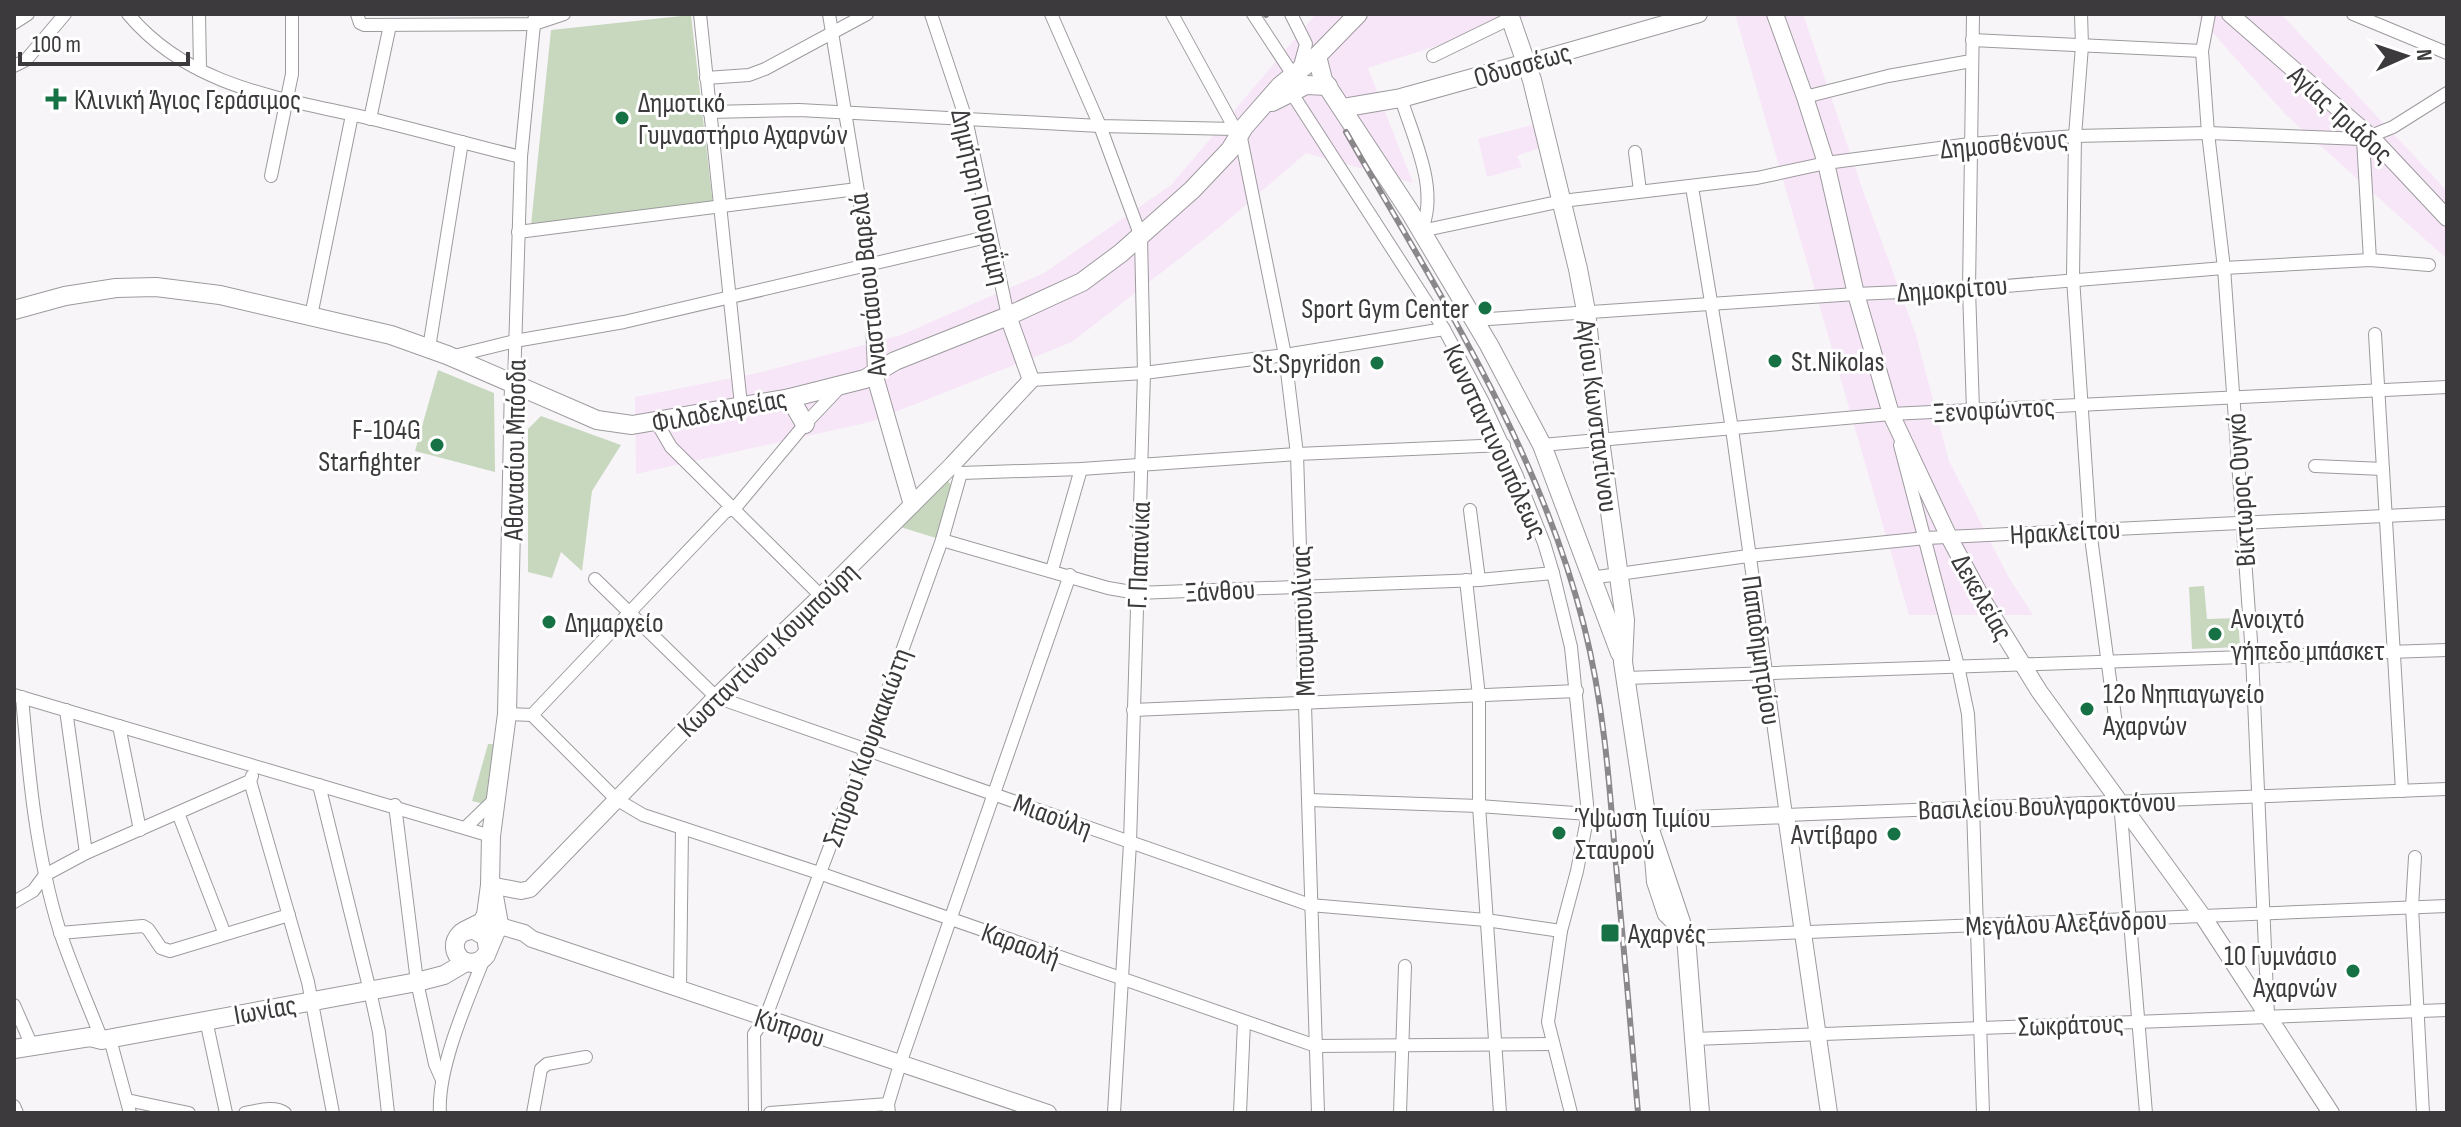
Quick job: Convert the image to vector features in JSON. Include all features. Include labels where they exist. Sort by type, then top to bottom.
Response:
[{"type":"main road","name":"Φιλαδελφείας","points":[[14,310],[87,292],[156,287],[220,295],[391,335],[429,348],[597,420],[632,425],[790,398],[841,386],[874,373],[895,361],[1008,316],[1082,282],[1141,237],[1218,163],[1237,131],[1295,79],[1358,14]]},
{"type":"main road","name":"Αγίου Κωνσταντίνου","points":[[1510,16],[1527,63],[1586,311],[1625,620],[1625,670],[1647,821],[1686,937],[1700,1113]]},
{"type":"main road","name":"Κωνσταντινουπόλεως","points":[[1317,56],[1318,68],[1328,86],[1421,231],[1542,445],[1625,670]]},
{"type":"main road","name":"Οδυσσέως","points":[[1342,108],[1401,98],[1527,63]]},
{"type":"main road","points":[[1295,79],[1306,85],[1328,86]]},
{"type":"main road","name":"Αθανασίου Μπόσδα","points":[[489,937],[491,836],[507,714],[514,384]]},
{"type":"main road","points":[[790,398],[805,424]]},
{"type":"main road","points":[[422,981],[447,959],[460,936],[473,929],[487,940],[489,937]]},
{"type":"main road","points":[[460,936],[456,953],[466,962]]},
{"type":"main road","name":"Κύπρου","points":[[460,936],[489,937]]},
{"type":"main road","name":"Ιωνίας","points":[[23,1047],[90,1037],[106,1039],[422,981],[444,975],[466,962],[476,963],[489,937]]},
{"type":"main road","name":"Ιωνίας","points":[[14,1061],[91,1048],[106,1039]]},
{"type":"street","points":[[14,23],[28,14]]},
{"type":"street","points":[[14,66],[26,60],[65,14]]},
{"type":"street","points":[[128,14],[153,39],[200,70],[242,89],[521,157]]},
{"type":"street","points":[[199,14],[200,70]]},
{"type":"street","points":[[271,176],[292,74],[292,14]]},
{"type":"street","points":[[359,18],[364,25],[390,25],[470,19],[535,19],[564,14]]},
{"type":"street","points":[[700,14],[741,405]]},
{"type":"street","name":"Αναστάσιου Βαρελά","points":[[829,14],[870,265],[874,373],[912,505]]},
{"type":"street","points":[[706,78],[749,75],[765,69],[867,14]]},
{"type":"street","name":"Δημήτρη Πουραΐμη","points":[[931,14],[966,119],[1008,316],[1031,380]]},
{"type":"street","name":"Γ. Παπανίκα","points":[[1051,14],[1100,126],[1141,237],[1144,373],[1130,843],[1114,1113]]},
{"type":"street","name":"Μπουμπουλίνας","points":[[1172,14],[1237,131],[1285,355],[1297,454],[1318,1113]]},
{"type":"street","name":"Κωνσταντινουπόλεως","points":[[1253,14],[1444,329],[1504,445],[1531,507],[1553,573],[1571,647],[1588,814],[1561,931],[1548,1022],[1571,1113]]},
{"type":"street","points":[[1291,14],[1306,44],[1295,79]]},
{"type":"street","name":"Οδυσσέως","points":[[1527,63],[1699,14]]},
{"type":"street","name":"Δεκελείας","points":[[1775,14],[1826,163],[1856,294],[1891,414],[1949,537],[2022,664],[2204,918],[2331,1113]]},
{"type":"street","points":[[1973,14],[1969,289],[1973,410]]},
{"type":"street","points":[[2081,14],[2073,278],[2090,530],[2117,732]]},
{"type":"street","name":"Βίκτωρος Ουγκό","points":[[2209,14],[2202,51],[2224,268],[2243,523],[2268,1016]]},
{"type":"street","name":"Αγίας Τριάδος","points":[[2230,14],[2367,138],[2447,218]]},
{"type":"street","points":[[2353,14],[2447,53]]},
{"type":"street","name":"Αγίου Κωνσταντίνου","points":[[1433,56],[1510,16]]},
{"type":"street","name":"Αθανασίου Μπόσδα","points":[[514,384],[521,157],[535,19]]},
{"type":"street","points":[[370,119],[390,25]]},
{"type":"street","points":[[1972,40],[2202,51]]},
{"type":"street","points":[[1805,97],[1888,76],[1971,61]]},
{"type":"street","points":[[2370,260],[2367,138],[2393,127],[2447,93]]},
{"type":"street","points":[[1401,98],[1422,165],[1428,200],[1428,214],[1421,231]]},
{"type":"street","points":[[709,112],[845,112],[1237,131]]},
{"type":"street","points":[[311,316],[352,115]]},
{"type":"street","name":"Δημοσθένους","points":[[1421,231],[1562,201],[1757,178],[1826,163],[1970,144],[2075,136],[2208,133],[2367,138]]},
{"type":"street","points":[[429,348],[462,142]]},
{"type":"street","points":[[1635,152],[1640,191]]},
{"type":"street","name":"Παπαδημητρίου","points":[[1692,187],[1732,429],[1829,1113]]},
{"type":"street","points":[[518,232],[857,189]]},
{"type":"street","points":[[450,357],[732,298],[991,236]]},
{"type":"street","name":"Δημοκρίτου","points":[[1474,320],[1969,289],[2073,278],[2224,268],[2370,260],[2429,265]]},
{"type":"street","points":[[1031,380],[1144,373],[1285,355],[1444,329]]},
{"type":"street","points":[[2375,334],[2402,791]]},
{"type":"street","name":"Κωσταντίνου Κουμπούρη","points":[[490,885],[521,891],[530,889],[716,697],[912,505],[956,469],[1031,380]]},
{"type":"street","points":[[507,714],[532,715],[725,512],[735,508],[841,386]]},
{"type":"street","name":"Ξενοφώντος","points":[[1542,445],[1891,414],[2447,387]]},
{"type":"street","points":[[1891,414],[1926,538],[1968,714],[1983,1113]]},
{"type":"street","points":[[657,423],[671,447],[821,596]]},
{"type":"street","points":[[956,469],[1081,469],[1297,454],[1504,445]]},
{"type":"street","points":[[2315,466],[2383,469]]},
{"type":"street","name":"Σπύρου Κιουρκακιώτη","points":[[755,1113],[754,1034],[765,1019],[942,540],[956,469]]},
{"type":"street","points":[[1052,570],[1081,469]]},
{"type":"street","points":[[1470,510],[1479,696],[1479,806],[1500,1113]]},
{"type":"street","name":"Ηρακλείτου","points":[[1590,578],[1748,556],[1926,538],[2447,513]]},
{"type":"street","name":"Ξάνθου","points":[[942,540],[1108,588],[1137,593],[1472,580],[1553,573]]},
{"type":"street","points":[[770,1113],[889,1109],[901,1061],[1070,575]]},
{"type":"street","name":"Μιαούλη","points":[[595,579],[716,697],[1310,905],[1486,920],[1561,931]]},
{"type":"street","points":[[1625,670],[1766,673],[2447,650]]},
{"type":"street","points":[[1133,710],[1577,691]]},
{"type":"street","points":[[183,1112],[129,1106],[106,1039],[60,933],[34,819],[18,696],[257,768],[395,805],[491,836]]},
{"type":"street","points":[[66,710],[86,853]]},
{"type":"street","name":"Καραολή","points":[[532,715],[616,799],[643,815],[1316,1046],[1552,1044]]},
{"type":"street","points":[[119,726],[140,830]]},
{"type":"street","points":[[14,902],[33,891],[45,875],[86,853],[250,781],[257,768]]},
{"type":"street","points":[[250,781],[312,1000],[333,1113]]},
{"type":"street","points":[[319,785],[379,1032],[388,1113]]},
{"type":"street","name":"Βασιλείου Βουλγαροκτόνου","points":[[1647,821],[2447,789]]},
{"type":"street","points":[[465,828],[495,799]]},
{"type":"street","points":[[1309,800],[1479,806],[1588,814]]},
{"type":"street","points":[[2120,802],[2146,1113]]},
{"type":"street","points":[[395,805],[435,1064],[442,1080]]},
{"type":"street","points":[[178,813],[224,932]]},
{"type":"street","points":[[680,989],[682,828]]},
{"type":"street","points":[[2415,857],[2412,907],[2423,1113]]},
{"type":"street","name":"Μεγάλου Αλεξάνδρου","points":[[1686,937],[2447,906]]},
{"type":"street","points":[[60,933],[143,926],[161,948],[170,951],[224,932],[289,915]]},
{"type":"street","name":"Κύπρου","points":[[489,937],[502,935],[532,939],[1048,1113]]},
{"type":"street","points":[[440,1113],[442,1080],[489,937]]},
{"type":"street","points":[[466,962],[468,999]]},
{"type":"street","points":[[1400,1113],[1405,966]]},
{"type":"street","points":[[2249,987],[2266,982]]},
{"type":"street","points":[[14,1005],[23,1047]]},
{"type":"street","name":"Σωκράτους","points":[[1694,1039],[2447,1010]]},
{"type":"street","points":[[206,1020],[226,1113]]},
{"type":"street","points":[[1240,1113],[1244,1022]]},
{"type":"street","points":[[533,1113],[541,1069],[547,1064],[586,1057]]},
{"type":"street","points":[[14,1106],[17,1113]]},
{"type":"street","points":[[245,1113],[272,1109],[285,1113]]},
{"type":"shaded area","points":[[1316,14],[1535,14],[1368,68],[1413,183],[1306,153],[1220,227],[1072,342],[870,422],[636,474],[635,397],[762,372],[901,335],[1044,273],[1171,185]]},
{"type":"shaded area","points":[[1735,14],[1803,14],[1916,335],[1949,461],[2008,576],[2033,615],[1909,615]]},
{"type":"shaded area","points":[[2196,14],[2281,14],[2447,191],[2447,259],[2286,115]]},
{"type":"shaded area","points":[[1539,123],[1545,146],[1517,156],[1522,167],[1487,177],[1478,139]]},
{"type":"green space","name":"Δημοτικό Γυμναστήριο Αχαρνών","points":[[691,15],[713,205],[531,225],[551,30]]},
{"type":"green space","points":[[438,370],[494,393],[495,472],[415,451]]},
{"type":"green space","points":[[541,416],[621,445],[592,491],[582,571],[561,552],[552,578],[528,572],[528,429]]},
{"type":"green space","points":[[940,481],[948,481],[954,489],[936,538],[897,526]]},
{"type":"green space","name":"Ανοιχτό γήπεδο μπάσκετ","points":[[2204,586],[2207,619],[2238,618],[2240,647],[2192,649],[2189,587]]},
{"type":"green space","points":[[488,744],[493,744],[489,797],[484,804],[472,801]]},
{"type":"railway","points":[[1346,132],[1482,372],[1541,496],[1565,560],[1591,654],[1604,739],[1638,1113]]},
{"type":"place","name":"Κλινική Άγιος Γεράσιμος","points":[[56,99]]},
{"type":"place","name":"Δημοτικό Γυμναστήριο Αχαρνών","points":[[622,118]]},
{"type":"place","name":"Sport Gym Center","points":[[1485,308]]},
{"type":"place","name":"St.Nikolas","points":[[1775,361]]},
{"type":"place","name":"St.Spyridon","points":[[1377,363]]},
{"type":"place","name":"F-104G Starfighter","points":[[437,445]]},
{"type":"place","name":"Δημαρχείο","points":[[549,622]]},
{"type":"place","name":"Ανοιχτό γήπεδο μπάσκετ","points":[[2215,634]]},
{"type":"place","name":"12ο Νηπιαγωγείο Αχαρνών","points":[[2087,709]]},
{"type":"place","name":"Ύψωση Τιμίου Σταυρού","points":[[1559,833]]},
{"type":"place","name":"Αντίβαρο","points":[[1894,834]]},
{"type":"place","name":"Αχαρνές","points":[[1610,933]]},
{"type":"place","name":"10 Γυμνάσιο Αχαρνών","points":[[2353,971]]}]
